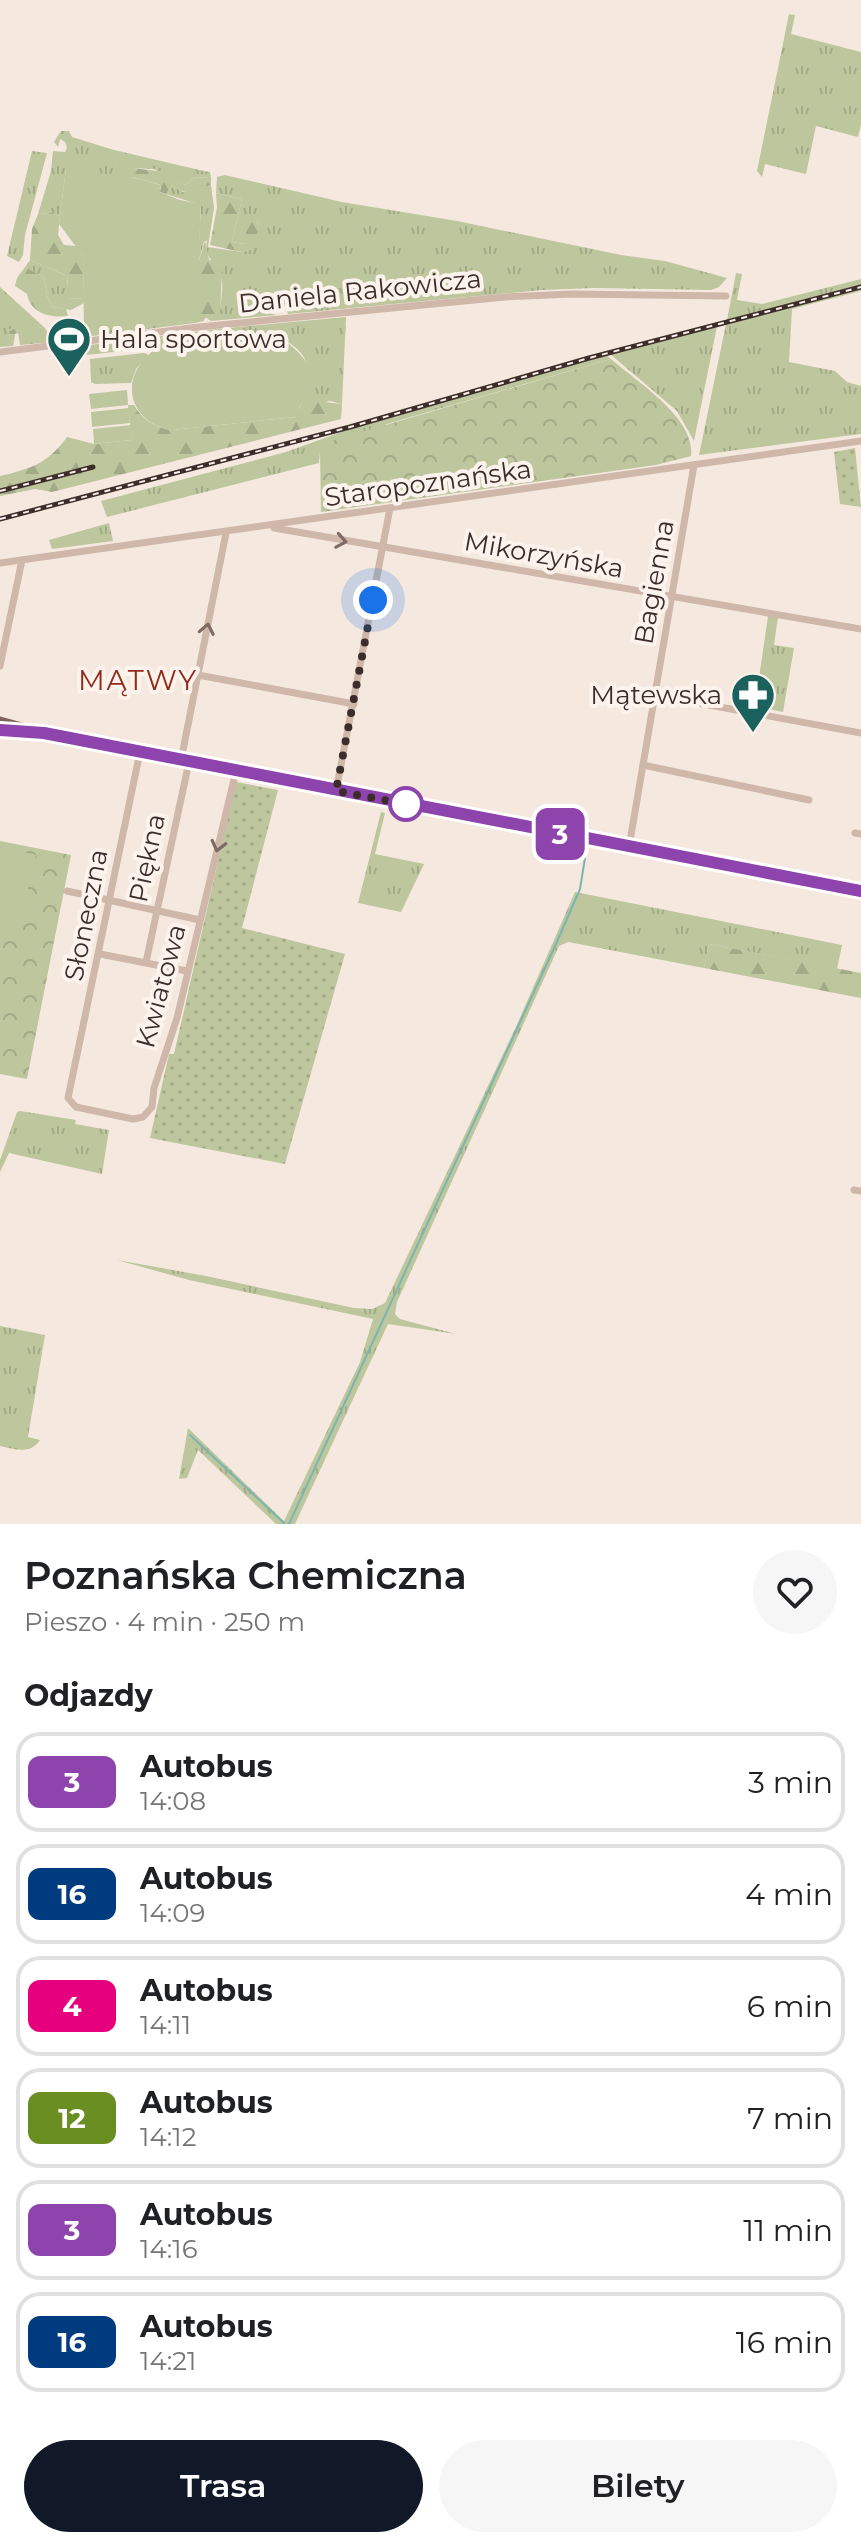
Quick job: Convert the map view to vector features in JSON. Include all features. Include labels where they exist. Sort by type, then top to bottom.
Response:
[{"type":"main road","points":[[0,721],[44,733],[336,791],[861,891]]},
{"type":"main road","points":[[0,730],[44,733]]},
{"type":"street","name":"Daniela Rakowicza","points":[[0,352],[199,327],[505,297],[572,294],[726,296]]},
{"type":"street","name":"Staropoznańska","points":[[0,563],[861,441]]},
{"type":"street","name":"Bagienna","points":[[629,847],[694,465]]},
{"type":"street","points":[[336,791],[390,508]]},
{"type":"street","points":[[299,522],[299,533]]},
{"type":"street","name":"Mikorzyńska","points":[[268,526],[861,629]]},
{"type":"street","name":"Piękna","points":[[146,962],[226,533]]},
{"type":"street","points":[[0,666],[22,560]]},
{"type":"street","points":[[198,675],[354,704]]},
{"type":"street","points":[[655,695],[861,733]]},
{"type":"street","name":"Słoneczna","points":[[71,1085],[140,752]]},
{"type":"street","points":[[643,765],[809,800]]},
{"type":"street","name":"Kwiatowa","points":[[71,1085],[68,1098],[76,1107],[133,1119],[143,1117],[152,1107],[154,1088],[177,1018],[236,771]]},
{"type":"street","points":[[67,891],[200,920]]},
{"type":"street","points":[[100,954],[187,971]]},
{"type":"green space","points":[[789,14],[795,15],[791,34],[861,52],[861,124],[858,137],[816,126],[806,174],[765,164],[762,177],[757,171]]},
{"type":"green space","points":[[61,131],[69,131],[72,137],[114,150],[210,172],[211,178],[195,177],[185,185],[154,169],[115,166],[131,177],[161,185],[160,189],[66,169],[60,216],[38,214],[51,171],[53,151],[65,152],[67,148],[60,139],[58,147],[54,142]]},
{"type":"green space","points":[[32,151],[47,153],[19,262],[7,256]]},
{"type":"green space","points":[[117,163],[175,174],[178,181],[185,185],[195,177],[211,178],[211,185],[204,187],[202,193],[194,194],[172,185],[166,194],[160,192],[161,185],[132,177],[125,180],[115,166]]},
{"type":"green space","points":[[70,165],[160,189],[160,192],[180,200],[201,204],[196,321],[84,332],[83,256],[59,224],[66,169]]},
{"type":"green space","points":[[225,175],[342,202],[665,261],[727,278],[711,290],[542,290],[288,314],[286,306],[266,308],[267,313],[277,315],[211,321],[207,318],[220,316],[222,281],[208,256],[207,241],[204,241],[198,264],[201,205],[166,194],[172,185],[183,192],[211,185],[214,208],[208,247],[241,252],[253,249],[259,226],[257,219],[244,244],[232,242],[242,199],[216,193],[217,177]]},
{"type":"green space","points":[[216,193],[242,199],[232,242],[244,244],[248,221],[257,219],[259,226],[254,249],[241,252],[210,245],[217,207]]},
{"type":"green space","points":[[38,214],[60,216],[58,235],[64,245],[76,246],[83,256],[84,298],[68,299],[64,292],[68,285],[67,276],[30,260],[32,229]]},
{"type":"green space","points":[[205,240],[209,260],[222,267],[220,317],[205,318],[195,323],[198,264]]},
{"type":"green space","points":[[30,260],[67,276],[69,299],[84,298],[84,303],[71,310],[52,307],[44,277],[25,267]]},
{"type":"green space","points":[[25,267],[44,277],[52,307],[66,309],[68,316],[42,313],[29,301],[27,294],[15,286]]},
{"type":"green space","points":[[736,273],[742,274],[737,300],[762,304],[861,279],[861,285],[727,320]]},
{"type":"green space","points":[[0,287],[45,328],[19,327],[9,330],[13,346],[0,347]]},
{"type":"green space","points":[[861,288],[861,291],[792,309],[789,362],[835,371],[847,382],[861,386],[861,434],[699,455],[726,324]]},
{"type":"green space","points":[[346,317],[342,404],[330,401],[299,408],[308,387],[308,366],[300,352],[280,335],[229,340],[228,334],[208,336],[208,342],[86,355],[90,345]]},
{"type":"green space","points":[[196,321],[83,335],[82,338],[75,338],[75,332]]},
{"type":"green space","points":[[19,326],[45,328],[53,342],[20,345],[18,333],[14,342],[10,341],[9,331]]},
{"type":"green space","points":[[717,326],[694,441],[677,411],[610,354]]},
{"type":"green space","points":[[229,334],[230,340],[280,335],[305,360],[311,383],[296,417],[171,430],[147,420],[139,411],[132,389],[139,366],[153,350],[168,344],[208,342],[208,336]]},
{"type":"green space","points":[[149,355],[136,369],[131,383],[91,382],[90,359]]},
{"type":"green space","points":[[606,355],[611,359],[390,423],[320,452],[319,463],[107,517],[101,501],[286,452],[344,431]]},
{"type":"green space","points":[[611,359],[675,415],[690,442],[691,456],[656,465],[321,512],[320,452],[331,441]]},
{"type":"green space","points":[[127,390],[128,405],[91,409],[89,394]]},
{"type":"green space","points":[[307,400],[342,404],[341,419],[52,492],[35,489],[0,496],[0,476],[38,464],[67,437],[94,444],[132,440],[128,405],[134,405],[145,418],[159,427],[171,430],[296,417],[296,411]]},
{"type":"green space","points":[[129,408],[130,423],[92,427],[91,412]]},
{"type":"green space","points":[[131,425],[132,440],[94,444],[93,429]]},
{"type":"green space","points":[[855,448],[861,507],[840,504],[834,452]]},
{"type":"green space","points":[[109,523],[113,541],[52,549],[49,540]]},
{"type":"green space","points":[[768,616],[778,617],[774,645],[794,648],[783,712],[755,706]]},
{"type":"green space","points":[[236,782],[278,790],[242,928],[345,954],[285,1164],[150,1138],[169,1054],[174,1054]]},
{"type":"green space","points":[[381,812],[385,813],[375,854],[424,864],[401,912],[358,903]]},
{"type":"green space","points":[[0,841],[71,855],[27,1079],[0,1074]]},
{"type":"green space","points":[[5,848],[36,855],[21,918],[0,913],[0,870]]},
{"type":"green space","points":[[575,892],[842,945],[837,969],[709,944],[704,968],[568,942],[559,946],[397,1302],[395,1314],[400,1319],[456,1334],[388,1324],[295,1524],[276,1524],[198,1450],[187,1478],[179,1479],[188,1428],[284,1521],[360,1362],[373,1319],[189,1280],[117,1260],[354,1308],[372,1309],[385,1303],[515,1029]]},
{"type":"green space","points":[[709,944],[861,973],[861,998],[704,968]]},
{"type":"green space","points":[[20,1111],[76,1120],[75,1124],[109,1130],[102,1174],[9,1153],[0,1172],[0,1160]]},
{"type":"green space","points":[[0,1326],[45,1335],[28,1437],[40,1440],[32,1448],[0,1446]]},
{"type":"waterway","points":[[289,1524],[556,944],[580,889],[585,858]]},
{"type":"waterway","points":[[190,1435],[285,1524]]},
{"type":"railway","points":[[0,519],[861,287]]},
{"type":"railway","points":[[0,491],[93,467]]},
{"type":"bus line","name":"3","points":[[0,730],[44,733],[861,891]]},
{"type":"place","name":"Hala sportowa","points":[[69,378]]},
{"type":"place","name":"Mątewska","points":[[753,734]]},
{"type":"district","name":"MĄTWY","points":[[138,680]]},
{"type":"route","points":[[373,600],[336,791],[406,804]]}]
